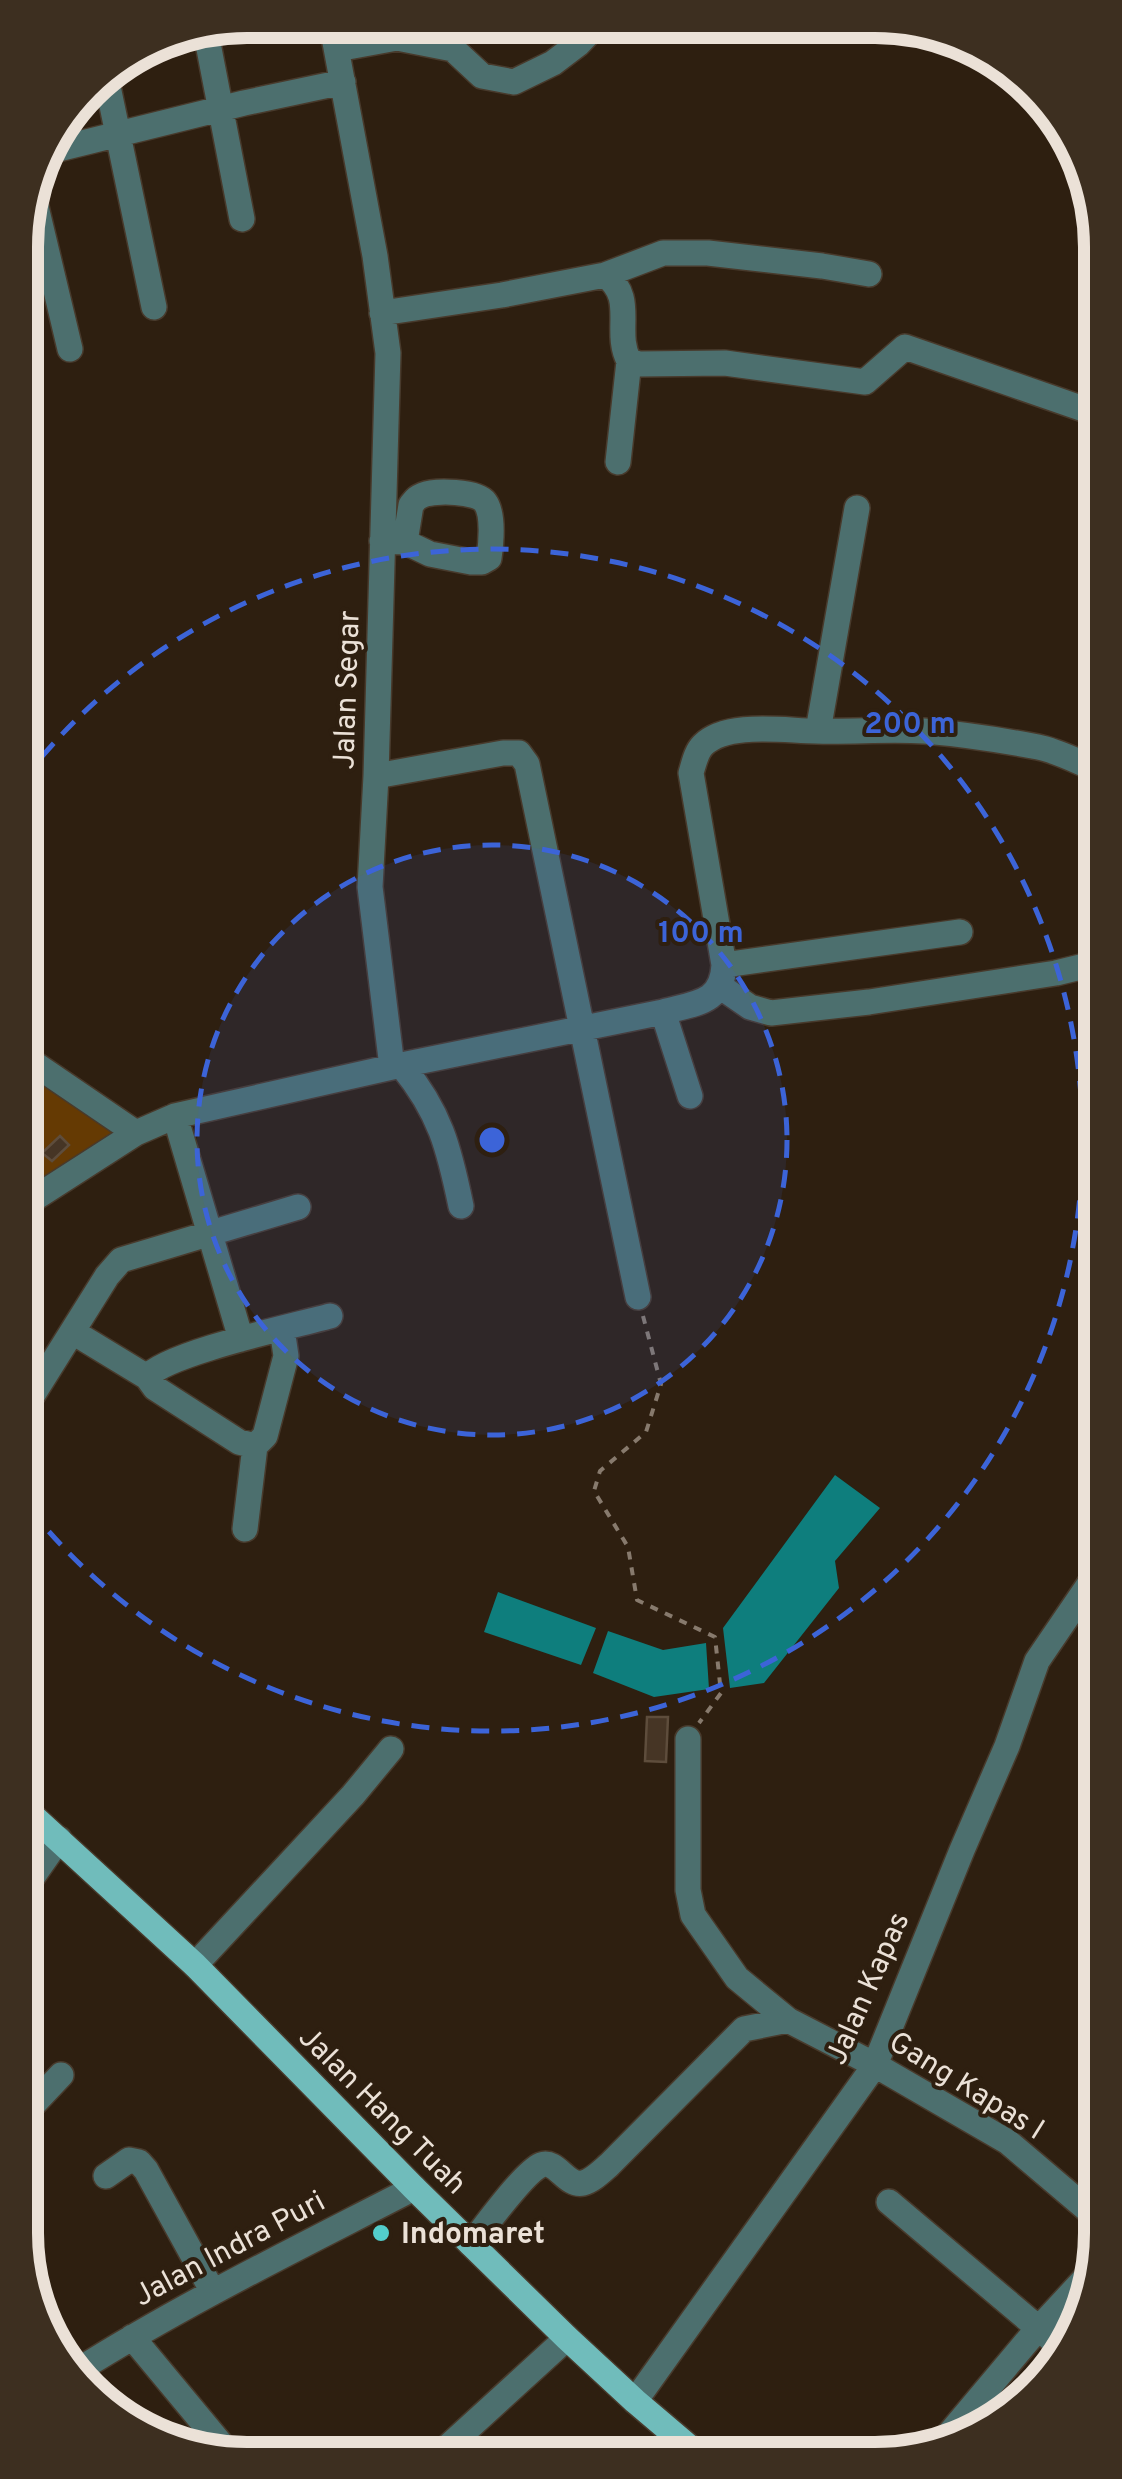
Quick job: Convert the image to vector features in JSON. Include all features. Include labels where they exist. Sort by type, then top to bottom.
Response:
[{"type":"main road","name":"Jalan Hang Tuah","points":[[38,1821],[196,1965],[471,2244],[683,2442]]},
{"type":"street","name":"Jalan Segar","points":[[335,38],[375,256],[388,353],[394,542],[370,888],[397,1067]]},
{"type":"street","points":[[337,50],[397,38],[453,49],[482,76],[514,82],[553,63],[584,38]]},
{"type":"street","points":[[571,38],[578,44]]},
{"type":"street","points":[[208,42],[242,219]]},
{"type":"street","points":[[63,148],[343,82]]},
{"type":"street","points":[[109,89],[154,307]]},
{"type":"street","points":[[40,222],[70,348]]},
{"type":"street","points":[[382,313],[605,275],[663,253],[822,266],[869,274]]},
{"type":"street","points":[[605,275],[622,294],[624,351],[629,361],[618,462]]},
{"type":"street","points":[[629,361],[725,363],[865,382],[905,347],[1084,409]]},
{"type":"street","points":[[818,732],[856,508]]},
{"type":"street","points":[[1084,764],[1044,748],[989,738],[926,732],[755,728],[704,743],[691,773],[723,976],[750,1007],[771,1012],[869,1002],[1084,966]]},
{"type":"street","points":[[376,776],[503,752],[519,753],[526,764],[638,1297]]},
{"type":"street","points":[[38,1196],[136,1133],[175,1116],[663,1012],[706,1000],[723,976],[960,932]]},
{"type":"street","points":[[663,1012],[690,1096]]},
{"type":"street","points":[[38,1066],[136,1133]]},
{"type":"street","points":[[397,1067],[422,1090],[438,1121],[452,1161],[461,1206]]},
{"type":"street","points":[[175,1116],[241,1339]]},
{"type":"street","points":[[38,1387],[121,1260],[298,1208]]},
{"type":"street","points":[[147,1377],[158,1366],[330,1316]]},
{"type":"street","points":[[245,1529],[255,1446],[265,1436],[286,1356],[282,1329]]},
{"type":"street","points":[[73,1332],[147,1377],[155,1388],[238,1442],[255,1446]]},
{"type":"street","name":"Jalan Kapas","points":[[636,2402],[875,2064],[1037,1661],[1084,1592]]},
{"type":"street","name":"Gang Kapas I","points":[[688,1740],[688,1890],[693,1915],[737,1978],[788,2020],[875,2064],[1008,2142],[1084,2206]]},
{"type":"street","points":[[196,1965],[391,1749]]},
{"type":"street","points":[[38,1869],[59,1839]]},
{"type":"street","points":[[471,2244],[537,2167],[550,2165],[574,2183],[584,2183],[610,2164],[744,2029],[788,2020]]},
{"type":"street","points":[[38,2099],[61,2075]]},
{"type":"street","points":[[106,2176],[129,2160],[140,2162],[213,2292]]},
{"type":"street","name":"Jalan Indra Puri","points":[[86,2365],[213,2292],[414,2188]]},
{"type":"street","points":[[889,2202],[1053,2341]]},
{"type":"street","points":[[956,2425],[1076,2289]]},
{"type":"street","points":[[132,2337],[217,2439]]},
{"type":"street","points":[[453,2442],[568,2338]]},
{"type":"path","points":[[638,1297],[661,1384],[646,1432],[600,1471],[594,1492],[628,1547],[637,1600],[715,1637],[720,1693],[688,1740]]},
{"type":"shaded area","points":[[38,1072],[127,1132],[38,1190]]},
{"type":"water","points":[[835,1475],[880,1508],[835,1561],[839,1588],[764,1683],[730,1688],[723,1628]]},
{"type":"water","points":[[498,1592],[596,1628],[581,1665],[484,1632]]},
{"type":"water","points":[[608,1631],[663,1650],[706,1643],[709,1689],[654,1697],[593,1673]]},
{"type":"building","points":[[60,1136],[69,1145],[52,1161],[42,1153]]},
{"type":"building","points":[[647,1717],[668,1717],[666,1762],[645,1761]]},
{"type":"place","name":"Indomaret","points":[[381,2233]]}]
